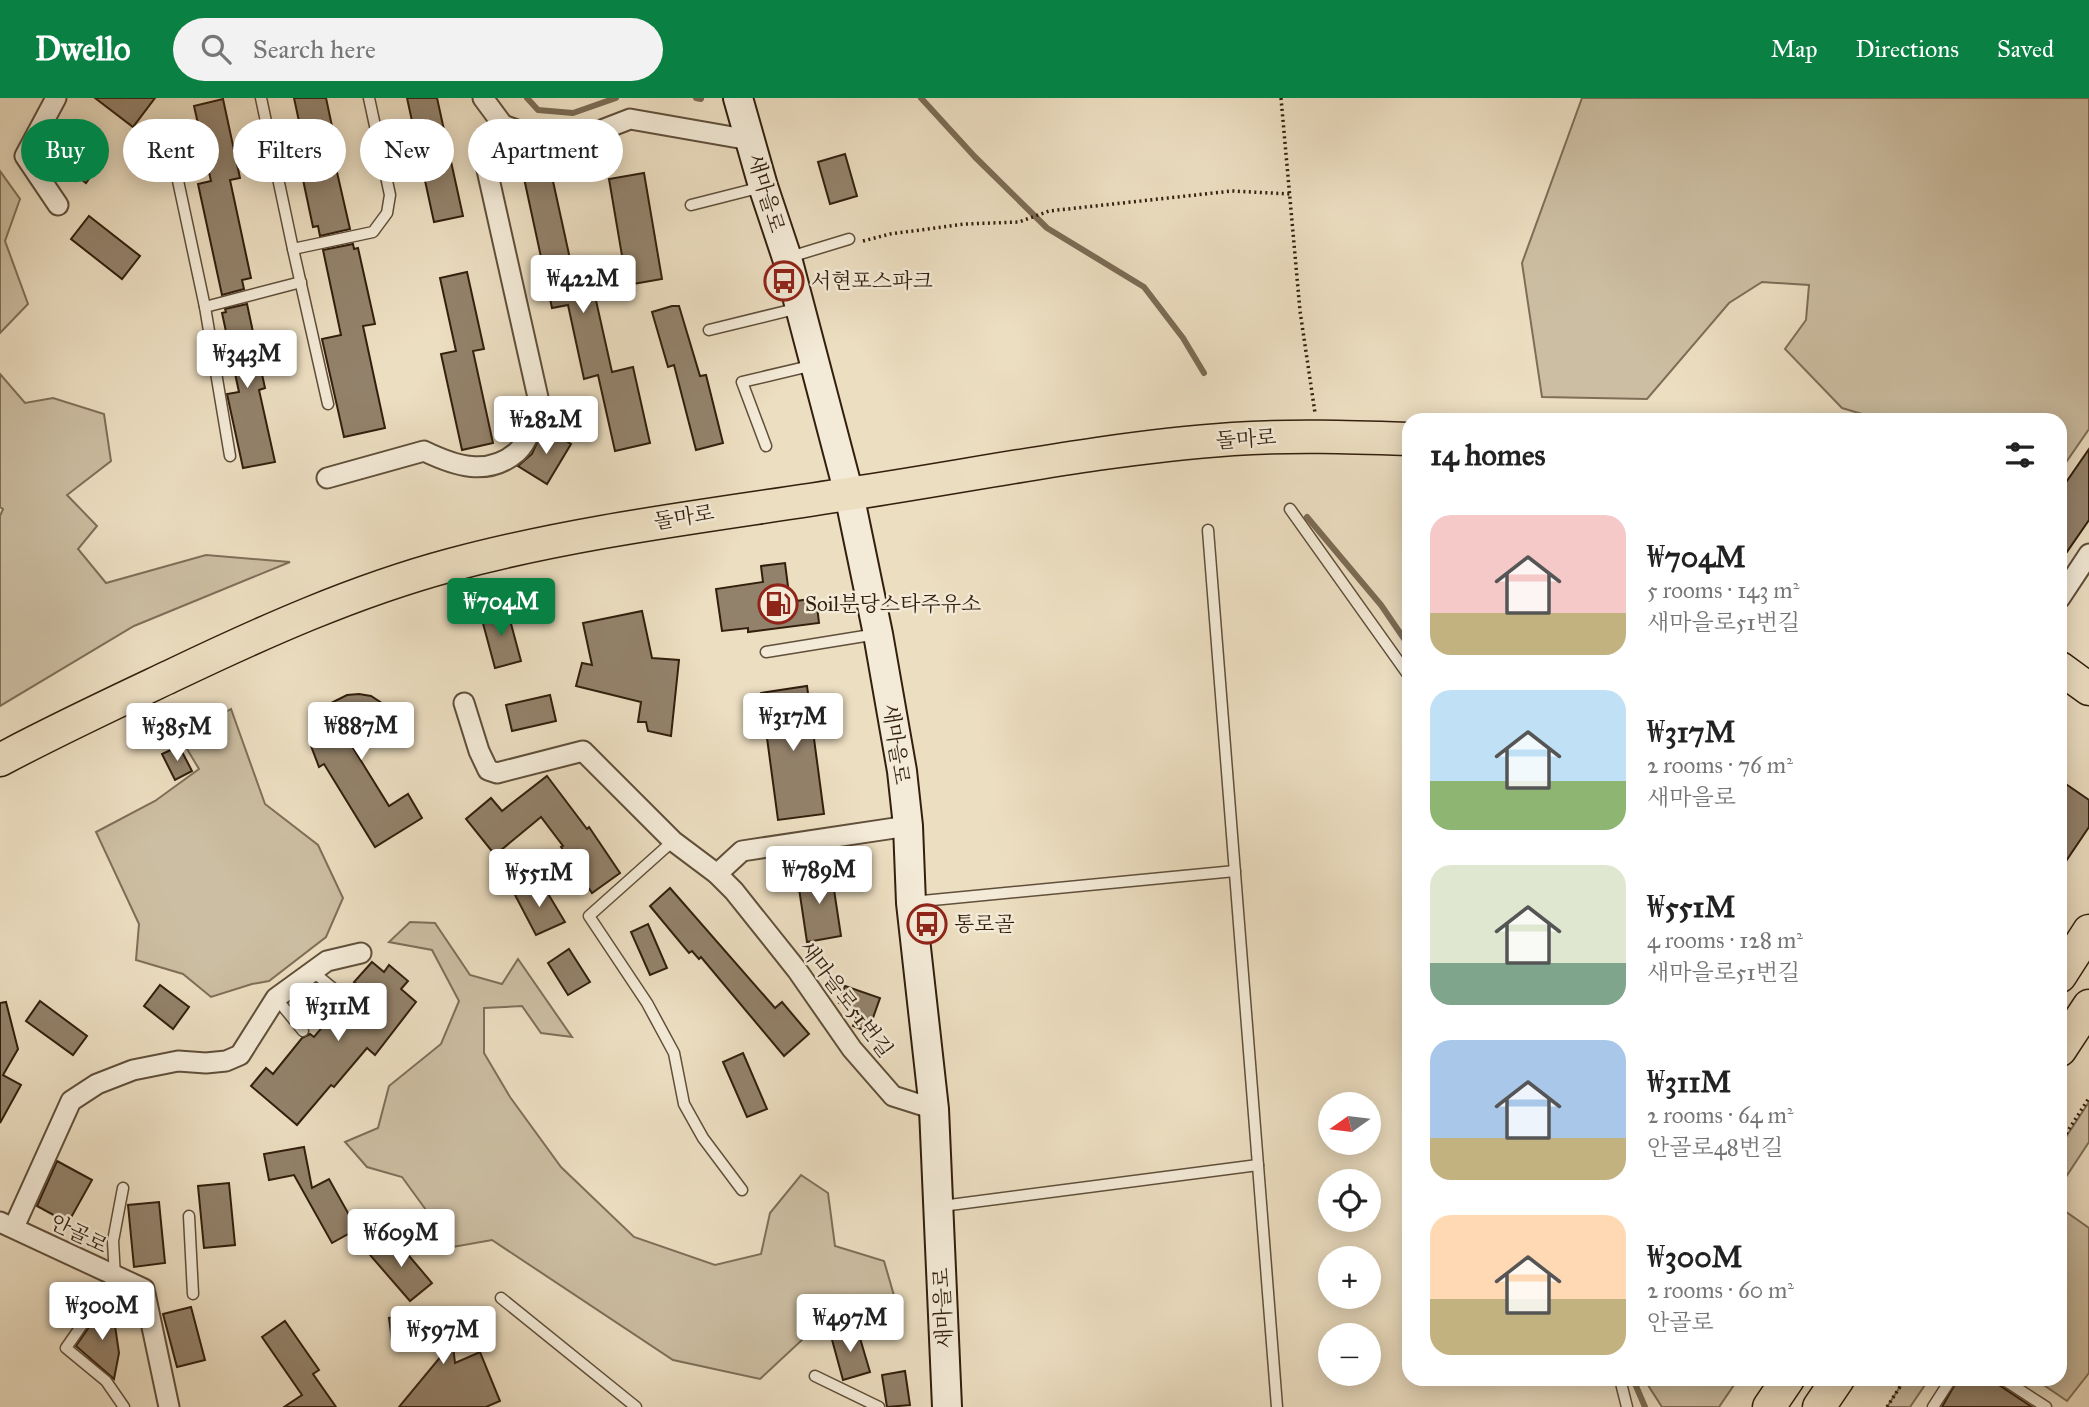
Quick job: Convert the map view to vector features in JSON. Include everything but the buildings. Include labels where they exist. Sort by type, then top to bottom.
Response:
[{"type":"main road","name":"돌마로","points":[[0,760],[229,649],[338,602],[449,566],[648,523],[1142,448],[1233,439],[1318,436],[1402,439]]},
{"type":"main road","points":[[2067,673],[2089,689]]},
{"type":"main road","points":[[2067,965],[2089,931]]},
{"type":"main road","points":[[2067,1039],[2089,1006]]},
{"type":"main road","points":[[1769,1407],[1783,1386]]},
{"type":"main road","points":[[1819,1407],[1833,1386]]},
{"type":"street","points":[[56,98],[25,156],[58,205]]},
{"type":"street","points":[[484,98],[499,119]]},
{"type":"street","name":"새마을로","points":[[738,98],[787,258],[849,494],[902,771],[908,826],[911,902],[934,1109],[947,1407]]},
{"type":"street","points":[[623,122],[630,119],[750,140]]},
{"type":"street","points":[[327,478],[424,451],[448,463],[489,468],[518,452],[531,431],[539,402],[490,182]]},
{"type":"street","points":[[2067,587],[2089,554]]},
{"type":"street","name":"새마을로51번길","points":[[464,703],[488,770],[497,773],[583,751],[673,841],[717,874],[734,891],[797,970],[852,1049],[893,1096],[934,1109]]},
{"type":"street","points":[[717,874],[742,851],[908,826]]},
{"type":"street","points":[[7,1225],[71,1101],[97,1084],[133,1070],[178,1061],[226,1061],[240,1055],[276,998],[327,961],[361,953]]},
{"type":"street","name":"안골로","points":[[7,1225],[144,1289],[169,1407]]},
{"type":"lane","points":[[261,98],[328,404]]},
{"type":"lane","points":[[293,249],[373,232],[387,214],[390,195],[369,98]]},
{"type":"lane","points":[[178,182],[205,307],[230,456]]},
{"type":"lane","points":[[691,205],[763,186]]},
{"type":"lane","points":[[787,258],[849,239]]},
{"type":"lane","points":[[205,307],[301,282]]},
{"type":"lane","points":[[709,330],[800,307]]},
{"type":"lane","points":[[766,446],[741,382],[815,365]]},
{"type":"lane","points":[[1290,509],[1402,666]]},
{"type":"lane","points":[[1208,530],[1278,1407]]},
{"type":"lane","points":[[766,652],[877,634]]},
{"type":"lane","points":[[673,841],[589,916],[647,1003],[674,1053],[684,1104],[703,1138],[742,1190]]},
{"type":"lane","points":[[911,902],[1235,871]]},
{"type":"lane","points":[[311,971],[340,995]]},
{"type":"lane","points":[[276,998],[303,1031]]},
{"type":"lane","points":[[938,1207],[1258,1165]]},
{"type":"lane","points":[[123,1188],[114,1241],[115,1277],[66,1348],[106,1381],[124,1407]]},
{"type":"lane","points":[[189,1216],[193,1294]]},
{"type":"lane","points":[[501,1298],[636,1407]]},
{"type":"lane","points":[[815,1376],[879,1407]]},
{"type":"lane","points":[[1622,1386],[1627,1407]]},
{"type":"lane","points":[[1933,1407],[1946,1386]]},
{"type":"lane","points":[[2014,1386],[2046,1407]]},
{"type":"path","points":[[1281,98],[1300,311],[1318,436]]},
{"type":"path","points":[[849,239],[861,242],[890,234],[965,223],[1019,222],[1049,211],[1232,191],[1290,194]]},
{"type":"path","points":[[2067,1132],[2089,1098]]},
{"type":"path","points":[[1887,1407],[1900,1386]]},
{"type":"shaded area","points":[[1582,98],[2089,98],[2089,429],[2067,461],[2067,413],[1859,413],[1842,408],[1785,349],[1806,320],[1809,285],[1762,282],[1729,303],[1647,399],[1542,397],[1522,263]]},
{"type":"shaded area","points":[[0,171],[20,199],[5,241],[28,304],[0,333]]},
{"type":"shaded area","points":[[0,374],[25,403],[53,398],[104,414],[111,461],[67,495],[97,526],[78,549],[106,583],[206,555],[290,562],[134,626],[0,706],[0,516],[3,509],[0,507]]},
{"type":"shaded area","points":[[231,709],[265,804],[318,845],[343,898],[326,937],[269,981],[211,997],[183,974],[136,960],[139,924],[96,832],[155,801],[199,769],[181,739]]},
{"type":"shaded area","points":[[410,922],[435,923],[470,975],[502,984],[518,959],[572,1037],[541,1033],[522,1006],[484,1008],[484,1053],[510,1097],[561,1167],[634,1237],[715,1265],[761,1254],[770,1213],[801,1175],[828,1193],[835,1246],[884,1261],[895,1299],[804,1338],[760,1379],[673,1360],[492,1240],[453,1247],[402,1177],[367,1167],[345,1142],[378,1128],[389,1086],[441,1044],[459,1001],[432,950],[389,942]]},
{"type":"shaded area","points":[[2089,1102],[2089,1142],[2067,1175],[2067,1135]]},
{"type":"shaded area","points":[[2067,1213],[2089,1228],[2089,1373],[2067,1401],[2045,1386],[2067,1386]]},
{"type":"shaded area","points":[[1648,1386],[1733,1386],[1719,1407],[1662,1407]]},
{"type":"shaded area","points":[[1900,1386],[1924,1386],[1910,1407],[1887,1407]]},
{"type":"waterway","points":[[527,98],[538,110],[573,113],[616,98]]},
{"type":"waterway","points":[[696,98],[701,99]]},
{"type":"waterway","points":[[921,98],[975,157],[1047,228],[1144,287],[1183,338],[1204,373]]},
{"type":"waterway","points":[[1307,517],[1381,605],[1402,636]]},
{"type":"waterway","points":[[1636,1386],[1645,1407]]},
{"type":"place","name":"서현포스파크","points":[[784,281]]},
{"type":"place","name":"Soil분당스타주유소","points":[[778,604]]},
{"type":"place","name":"통로골","points":[[927,924]]}]
